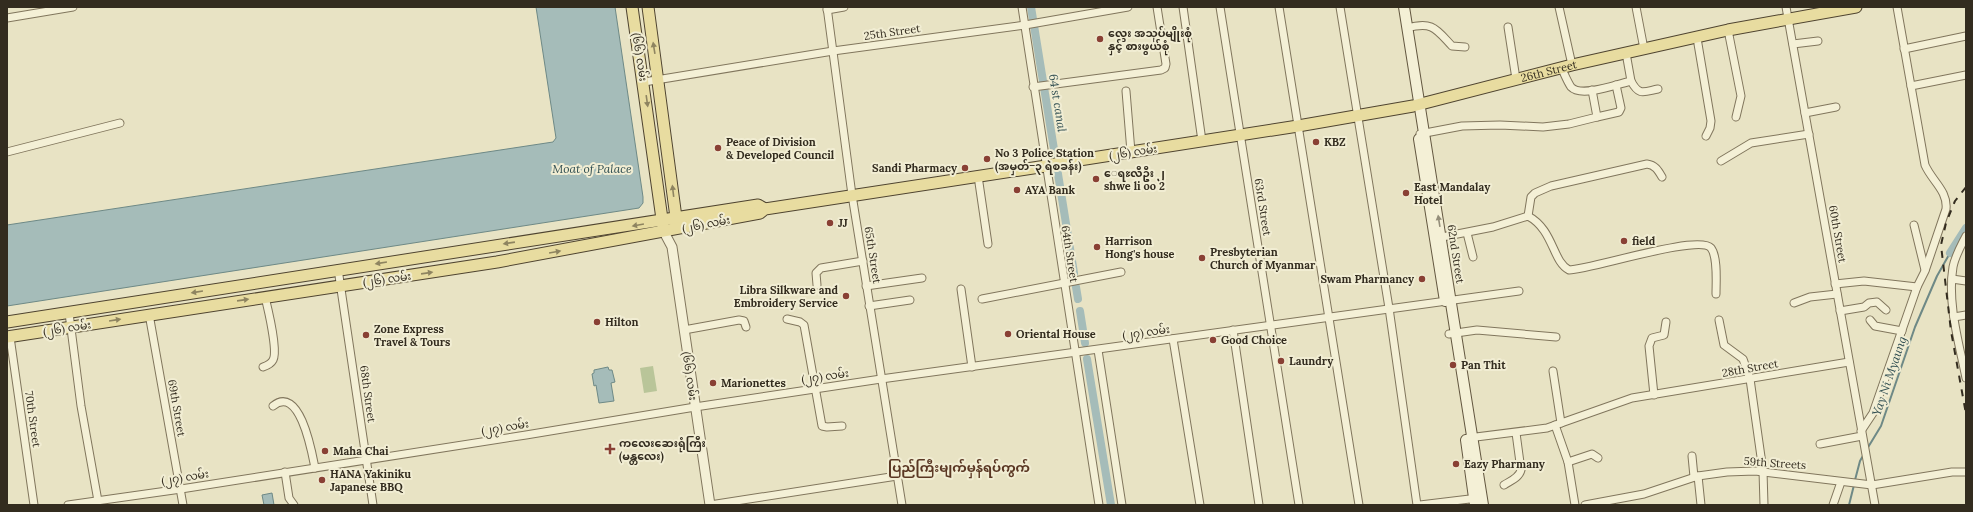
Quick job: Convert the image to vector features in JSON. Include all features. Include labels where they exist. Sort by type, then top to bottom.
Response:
[{"type":"main road","name":"(၆၆) လမ်း","points":[[632,7],[644,82],[664,232]]},
{"type":"main road","name":"(၆၆) လမ်း","points":[[648,7],[678,229]]},
{"type":"main road","name":"62nd Street","points":[[1397,7],[1421,134],[1479,502]]},
{"type":"main road","name":"62nd Street","points":[[1404,7],[1408,28],[1416,105]]},
{"type":"main road","name":"26th Street","points":[[1240,135],[1416,105],[1572,64],[1697,38],[1728,30],[1856,7]]},
{"type":"main road","name":"(၂၆) လမ်း","points":[[9,337],[150,314],[497,262],[664,232],[760,213],[765,209],[1240,135]]},
{"type":"main road","name":"(၂၆) လမ်း","points":[[7,322],[338,269],[758,205],[765,209]]},
{"type":"street","points":[[7,18],[73,7]]},
{"type":"street","points":[[827,8],[844,7]]},
{"type":"street","name":"64th Street","points":[[1022,7],[1030,24],[1053,164],[1063,282],[1081,353],[1099,505]]},
{"type":"street","name":"25th Street","points":[[644,82],[833,51],[1030,24],[1100,9],[1128,7]]},
{"type":"street","points":[[1040,86],[1161,70],[1165,68],[1166,64],[1157,7]]},
{"type":"street","points":[[1183,7],[1202,141]]},
{"type":"street","name":"63rd Street","points":[[1220,7],[1299,505]]},
{"type":"street","points":[[1279,7],[1359,505]]},
{"type":"street","points":[[1340,7],[1389,308],[1419,505],[1479,502]]},
{"type":"street","points":[[1559,7],[1572,64]]},
{"type":"street","points":[[1636,7],[1644,49]]},
{"type":"street","name":"60th Street","points":[[1786,7],[1863,447],[1868,464],[1875,505]]},
{"type":"street","points":[[1820,444],[1861,434],[1873,413],[1946,209],[1947,201],[1945,195],[1925,165],[1897,7]]},
{"type":"street","name":"65th Street","points":[[827,8],[852,195],[902,505]]},
{"type":"street","points":[[1408,28],[1428,25],[1434,27],[1452,46],[1465,47]]},
{"type":"street","points":[[1508,27],[1516,78]]},
{"type":"street","points":[[1728,30],[1742,96],[1736,117]]},
{"type":"street","points":[[1904,49],[1966,36]]},
{"type":"street","points":[[1697,38],[1711,121],[1710,128],[1706,136]]},
{"type":"street","points":[[1793,44],[1818,41]]},
{"type":"street","points":[[1626,53],[1632,81],[1636,90],[1641,92],[1658,89]]},
{"type":"street","points":[[1561,67],[1572,88],[1581,92],[1632,81]]},
{"type":"street","points":[[1911,86],[1966,75]]},
{"type":"street","points":[[1421,134],[1462,126],[1500,125],[1543,128],[1580,122],[1619,112],[1621,108],[1616,85]]},
{"type":"street","points":[[1592,90],[1597,117]]},
{"type":"street","points":[[1126,91],[1131,152]]},
{"type":"street","points":[[1805,113],[1836,107]]},
{"type":"street","points":[[7,152],[120,122]]},
{"type":"street","points":[[1721,161],[1751,144],[1809,134]]},
{"type":"street","points":[[1528,216],[1531,197],[1535,192],[1551,186],[1647,164],[1652,164],[1662,177]]},
{"type":"street","points":[[978,176],[988,244]]},
{"type":"street","points":[[1438,238],[1467,233],[1528,216],[1536,220],[1544,228],[1560,261],[1565,268],[1569,270],[1680,246],[1706,245],[1710,247],[1714,258],[1716,294]]},
{"type":"street","points":[[1914,226],[1925,271]]},
{"type":"street","name":"(၆၆) လမ်း","points":[[672,247],[678,229]]},
{"type":"street","name":"(၆၆) လမ်း","points":[[664,232],[672,247],[694,407],[710,505]]},
{"type":"street","points":[[1467,233],[1473,257]]},
{"type":"street","points":[[1966,236],[1953,266],[1952,279],[1954,317],[1966,378]]},
{"type":"street","points":[[817,285],[816,273],[821,268],[862,261]]},
{"type":"street","name":"68th Street","points":[[338,269],[373,505]]},
{"type":"street","points":[[982,299],[1063,282],[1121,272]]},
{"type":"street","points":[[866,286],[922,278]]},
{"type":"street","points":[[1952,279],[1966,281]]},
{"type":"street","points":[[1835,284],[1864,281],[1917,287]]},
{"type":"street","points":[[961,289],[972,367]]},
{"type":"street","name":"(၂၇) လမ်း","points":[[68,505],[526,436],[694,407],[881,379],[1081,353],[1233,330],[1519,291]]},
{"type":"street","points":[[1794,303],[1810,297],[1837,294]]},
{"type":"street","points":[[263,367],[270,364],[274,356],[271,325],[265,297]]},
{"type":"street","points":[[869,306],[910,300]]},
{"type":"street","points":[[1840,310],[1864,307],[1869,303],[1876,302],[1886,310]]},
{"type":"street","points":[[69,313],[81,406],[98,501]]},
{"type":"street","name":"69th Street","points":[[150,314],[183,505]]},
{"type":"street","points":[[1954,317],[1966,315]]},
{"type":"street","points":[[787,319],[803,323],[804,326],[822,426],[842,426]]},
{"type":"street","points":[[684,330],[739,320],[744,321],[746,327]]},
{"type":"street","points":[[1719,320],[1724,346],[1743,360],[1750,379],[1763,471],[1764,505]]},
{"type":"street","points":[[1870,320],[1875,326],[1902,331]]},
{"type":"street","points":[[1654,395],[1649,346],[1652,338],[1664,335],[1666,322]]},
{"type":"street","points":[[1233,330],[1259,505]]},
{"type":"street","points":[[1452,333],[1477,330],[1556,337]]},
{"type":"street","name":"70th Street","points":[[9,337],[34,505]]},
{"type":"street","points":[[1173,339],[1200,505]]},
{"type":"street","points":[[1098,350],[1122,505]]},
{"type":"street","name":"28th Street","points":[[1469,438],[1539,430],[1623,401],[1848,362]]},
{"type":"street","points":[[1553,371],[1558,424],[1568,462],[1575,505]]},
{"type":"street","points":[[273,406],[276,403],[284,402],[290,404],[296,410],[309,442],[315,468]]},
{"type":"street","points":[[1504,485],[1520,474],[1521,470],[1516,432]]},
{"type":"street","points":[[1568,462],[1592,454],[1598,458]]},
{"type":"street","points":[[1692,456],[1701,505]]},
{"type":"street","name":"59th Streets","points":[[1585,505],[1627,501],[1696,476],[1727,472],[1763,471],[1872,485],[1952,472],[1966,473]]},
{"type":"street","points":[[284,472],[290,498],[294,505]]},
{"type":"street","points":[[710,505],[898,476]]},
{"type":"street","points":[[1833,505],[1841,482]]},
{"type":"green space","points":[[653,366],[657,391],[644,393],[640,368]]},
{"type":"water","name":"Moat of Palace","points":[[536,7],[615,7],[643,197],[643,203],[639,208],[7,306],[7,225],[553,142],[556,138]]},
{"type":"water","points":[[608,367],[609,370],[612,370],[615,382],[611,383],[614,401],[599,403],[596,385],[594,386],[592,374],[594,373],[594,370]]},
{"type":"water","points":[[272,493],[274,505],[264,505],[262,495]]},
{"type":"waterway","name":"64 st canal","points":[[1031,7],[1074,273]]},
{"type":"waterway","points":[[1950,253],[1966,228]]},
{"type":"waterway","name":"Yay Ni Myaung","points":[[1867,449],[1881,426],[1915,327],[1937,276],[1950,253]]},
{"type":"waterway","points":[[1076,287],[1078,299]]},
{"type":"waterway","points":[[1080,311],[1085,343]]},
{"type":"waterway","points":[[1087,359],[1111,505]]},
{"type":"waterway","name":"Yay Ni Myaung","points":[[1855,480],[1860,461],[1864,454]]},
{"type":"waterway","name":"Yay Ni Myaung","points":[[1849,505],[1854,485]]},
{"type":"railway","points":[[1966,187],[1955,201],[1946,223],[1941,245],[1951,331],[1966,414]]},
{"type":"place","name":"လွေး အသုပ်မျိုးစုံ နှင့် စားဖွယ်စုံ","points":[[1100,39]]},
{"type":"place","name":"KBZ","points":[[1316,142]]},
{"type":"place","name":"Peace of Division & Developed Council","points":[[718,148]]},
{"type":"place","name":"No 3 Police Station (အမှတ်−၃ ရဲစခန်း)","points":[[987,159]]},
{"type":"place","name":"Sandi Pharmacy","points":[[965,168]]},
{"type":"place","name":"ေရႊလီဦး ၂ shwe li oo 2","points":[[1096,179]]},
{"type":"place","name":"AYA Bank","points":[[1017,190]]},
{"type":"place","name":"East Mandalay Hotel","points":[[1406,193]]},
{"type":"place","name":"JJ","points":[[830,223]]},
{"type":"place","name":"field","points":[[1624,241]]},
{"type":"place","name":"Harrison Hong's house","points":[[1097,247]]},
{"type":"place","name":"Presbyterian Church of Myanmar","points":[[1202,258]]},
{"type":"place","name":"Swam Pharmancy","points":[[1422,279]]},
{"type":"place","name":"Libra Silkware and Embroidery Service","points":[[846,296]]},
{"type":"place","name":"Hilton","points":[[597,322]]},
{"type":"place","name":"Oriental House","points":[[1008,334]]},
{"type":"place","name":"Zone Express Travel & Tours","points":[[366,335]]},
{"type":"place","name":"Good Choice","points":[[1213,340]]},
{"type":"place","name":"Laundry","points":[[1281,361]]},
{"type":"place","name":"Pan Thit","points":[[1453,365]]},
{"type":"place","name":"Marionettes","points":[[713,383]]},
{"type":"place","name":"ကလေးဆေးရုံကြီး (မန္တလေး)","points":[[610,449]]},
{"type":"place","name":"Maha Chai","points":[[325,451]]},
{"type":"place","name":"Eazy Pharmany","points":[[1456,464]]},
{"type":"place","name":"HANA Yakiniku Japanese BBQ","points":[[322,480]]},
{"type":"district","name":"ပြည်ကြီးမျက်မှန်ရပ်ကွက်","points":[[959,467]]}]
